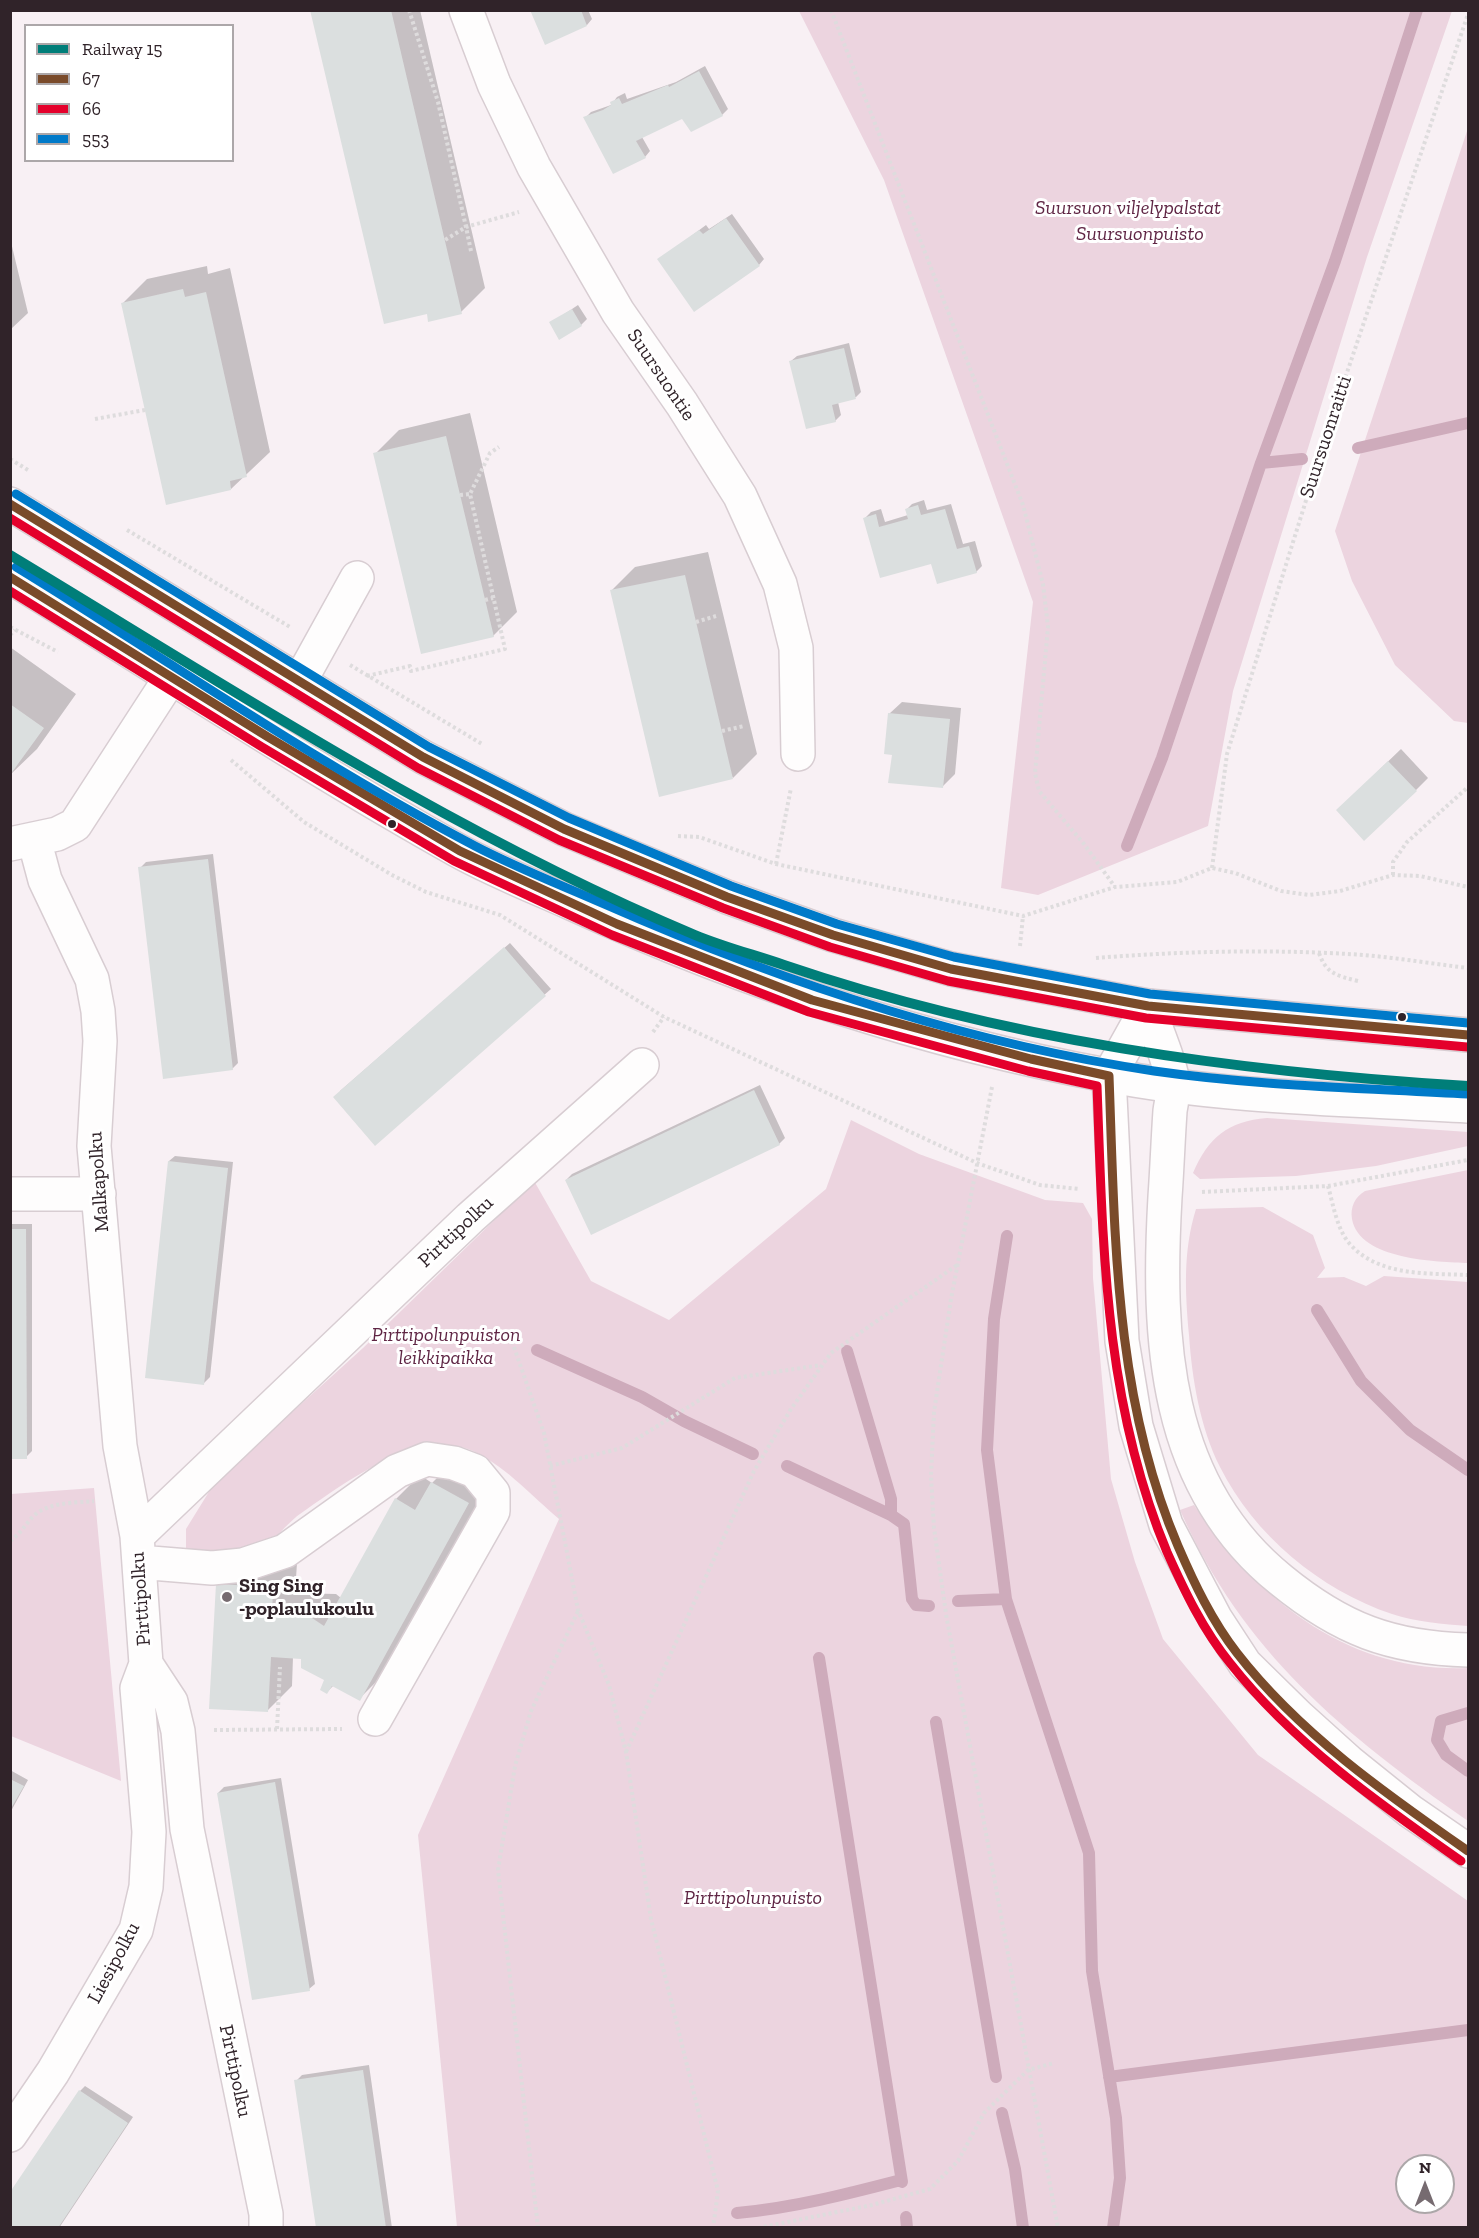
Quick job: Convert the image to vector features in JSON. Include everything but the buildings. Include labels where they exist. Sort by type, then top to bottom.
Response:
[{"type":"main road","name":"Suursuontie","points":[[466,10],[495,84],[534,167],[618,312],[682,404],[740,496],[780,584],[796,648],[798,754]]},
{"type":"main road","points":[[10,504],[423,757],[493,795],[633,860],[727,897],[833,935],[951,969],[1148,1006],[1468,1035]]},
{"type":"main road","points":[[10,577],[460,851],[617,924],[812,1000],[1031,1059],[1110,1076],[1261,1094],[1468,1106]]},
{"type":"main road","points":[[300,681],[357,578]]},
{"type":"main road","points":[[22,841],[57,834],[75,825],[171,677]]},
{"type":"main road","name":"Malkapolku","points":[[22,841],[45,880],[92,979],[98,1011],[100,1041],[94,1146],[120,1446],[138,1549]]},
{"type":"main road","points":[[1148,1006],[1110,1076],[1122,1341],[1136,1426],[1166,1525],[1209,1609],[1245,1664],[1349,1762],[1410,1812],[1468,1851]]},
{"type":"main road","points":[[1148,1006],[1173,1084],[1162,1297],[1168,1365],[1178,1418],[1191,1460],[1211,1500],[1233,1531],[1264,1567],[1303,1598],[1346,1624],[1386,1640],[1443,1649],[1468,1650]]},
{"type":"main road","name":"Pirttipolku","points":[[266,2228],[266,2214],[187,1828],[178,1731],[171,1702],[146,1664],[138,1549],[470,1218],[642,1065]]},
{"type":"main road","points":[[10,1194],[99,1194]]},
{"type":"main road","points":[[138,1549],[212,1569],[243,1565],[285,1551],[397,1471],[427,1459],[454,1463],[475,1471],[493,1493],[493,1511],[375,1719]]},
{"type":"main road","name":"Liesipolku","points":[[10,2135],[53,2072],[136,1930],[147,1876],[148,1832],[137,1688],[146,1664]]},
{"type":"path","points":[[409,10],[438,102],[471,251]]},
{"type":"path","points":[[831,10],[1023,505],[1043,584],[1048,627],[1035,773],[1039,791],[1084,844],[1114,887]]},
{"type":"path","name":"Suursuonraitti","points":[[1212,868],[1227,754],[1332,417],[1468,14]]},
{"type":"path","points":[[445,240],[466,226],[530,209],[551,195]]},
{"type":"path","points":[[95,419],[145,410]]},
{"type":"path","points":[[367,676],[410,666],[411,671],[506,650],[470,494],[490,453],[499,447]]},
{"type":"path","points":[[460,495],[470,494]]},
{"type":"path","points":[[485,600],[493,598]]},
{"type":"path","points":[[696,622],[716,616]]},
{"type":"path","points":[[10,635],[15,630]]},
{"type":"path","points":[[722,731],[744,726]]},
{"type":"path","points":[[776,864],[798,754]]},
{"type":"path","points":[[225,755],[304,822],[392,875],[426,892],[500,915],[664,1017],[977,1163],[1040,1185],[1089,1190]]},
{"type":"path","points":[[1393,875],[1393,861],[1407,842],[1468,787]]},
{"type":"path","points":[[674,836],[699,837],[776,864],[1023,916],[1114,887],[1177,882],[1212,868],[1235,873],[1281,891],[1309,895],[1340,891],[1393,875],[1420,876],[1468,887]]},
{"type":"path","points":[[1019,947],[1023,916]]},
{"type":"path","points":[[1094,958],[1175,953],[1319,953],[1468,968]]},
{"type":"path","points":[[1319,953],[1323,966],[1335,976],[1358,981]]},
{"type":"path","points":[[993,1085],[958,1264],[934,1412],[931,1476],[934,1528],[946,1614],[1058,2228]]},
{"type":"path","points":[[1198,1192],[1328,1186],[1468,1160]]},
{"type":"path","points":[[1328,1186],[1337,1218],[1348,1242],[1365,1257],[1387,1268],[1468,1275]]},
{"type":"path","points":[[626,1752],[754,1471],[790,1409],[831,1353],[958,1264]]},
{"type":"path","points":[[508,1330],[544,1433],[578,1610],[609,1685],[626,1752],[651,1919],[718,2191],[713,2228]]},
{"type":"path","points":[[550,1466],[622,1448],[735,1378],[822,1365]]},
{"type":"path","points":[[10,1541],[21,1534],[37,1514],[58,1504],[98,1501]]},
{"type":"path","points":[[538,2228],[498,1870],[515,1766],[531,1710],[578,1610]]},
{"type":"path","points":[[277,1730],[280,1667]]},
{"type":"path","points":[[178,1731],[351,1729],[375,1719]]},
{"type":"path","points":[[758,2228],[872,2205],[930,2189],[958,2161],[984,2113],[1028,2070],[1054,2063]]},
{"type":"green space","name":"Suursuon viljelypalstat","points":[[799,11],[1452,11],[1367,257],[1233,691],[1208,826],[1038,895],[1001,888],[1033,602],[884,180]]},
{"type":"green space","points":[[1468,128],[1468,723],[1454,721],[1395,665],[1352,581],[1335,531]]},
{"type":"green space","points":[[1267,1118],[1468,1132],[1468,1146],[1376,1166],[1296,1176],[1200,1179],[1193,1173],[1205,1150],[1230,1127]]},
{"type":"green space","name":"Pirttipolunpuisto","points":[[851,1120],[919,1154],[1045,1200],[1083,1203],[1092,1219],[1093,1278],[1111,1479],[1135,1562],[1163,1639],[1258,1755],[1468,1901],[1468,2227],[457,2227],[418,1835],[559,1519],[510,1475],[477,1453],[455,1446],[432,1446],[408,1451],[360,1474],[300,1514],[271,1542],[250,1553],[227,1556],[186,1556],[186,1529],[215,1482],[363,1348],[515,1200],[533,1179],[591,1281],[669,1320],[826,1189]]},
{"type":"green space","points":[[1468,1170],[1468,1263],[1401,1256],[1369,1243],[1358,1233],[1352,1219],[1352,1210],[1361,1193]]},
{"type":"green space","points":[[1263,1207],[1313,1235],[1325,1268],[1317,1278],[1344,1277],[1366,1286],[1384,1276],[1468,1282],[1468,1626],[1420,1621],[1392,1614],[1365,1604],[1315,1575],[1270,1537],[1234,1492],[1220,1467],[1202,1419],[1192,1369],[1186,1287],[1189,1240],[1196,1209]]},
{"type":"green space","points":[[94,1488],[121,1781],[11,1736],[11,1494]]},
{"type":"green space","points":[[1194,1505],[1247,1571],[1277,1600],[1310,1624],[1345,1644],[1384,1658],[1424,1666],[1468,1668],[1468,1821],[1380,1756],[1339,1722],[1266,1648],[1234,1607],[1205,1561],[1180,1510]]},
{"type":"waterway","points":[[1127,846],[1162,758],[1261,463],[1335,261],[1417,10]]},
{"type":"waterway","points":[[1358,448],[1468,423]]},
{"type":"waterway","points":[[1261,463],[1302,459]]},
{"type":"waterway","points":[[1007,1236],[994,1319],[987,1450],[1006,1599],[1089,1853],[1092,1971],[1116,2118],[1120,2178],[1113,2228]]},
{"type":"waterway","points":[[1317,1310],[1361,1381],[1410,1430],[1468,1470]]},
{"type":"waterway","points":[[537,1350],[642,1397],[684,1421],[753,1454]]},
{"type":"waterway","points":[[847,1351],[891,1499],[891,1515]]},
{"type":"waterway","points":[[787,1466],[891,1515],[904,1524],[912,1599],[916,1605],[929,1606]]},
{"type":"waterway","points":[[958,1601],[1006,1599]]},
{"type":"waterway","points":[[819,1658],[902,2182]]},
{"type":"waterway","points":[[1468,1713],[1441,1721],[1437,1740],[1446,1755],[1468,1771]]},
{"type":"waterway","points":[[936,1722],[996,2077]]},
{"type":"waterway","points":[[1109,2077],[1468,2030]]},
{"type":"waterway","points":[[1002,2113],[1015,2169],[1023,2228]]},
{"type":"waterway","points":[[737,2213],[799,2204],[901,2180]]},
{"type":"waterway","points":[[906,2217],[907,2228]]},
{"type":"rail line","name":"15","points":[[10,555],[261,708],[431,806],[605,895],[706,939],[867,991],[951,1014],[1036,1033],[1208,1061],[1295,1072],[1468,1086]]},
{"type":"transit line","name":"553","points":[[16,494],[429,747],[569,818],[731,886],[837,924],[954,957],[1150,994],[1468,1023]]},
{"type":"transit line","name":"67","points":[[10,504],[423,757],[564,829],[727,897],[833,935],[951,969],[1148,1006],[1468,1035]]},
{"type":"transit line","name":"66","points":[[10,518],[418,768],[559,840],[723,908],[830,947],[948,981],[1146,1018],[1467,1047]]},
{"type":"transit line","name":"553","points":[[16,567],[300,746],[416,814],[523,869],[737,959],[873,1006],[1013,1044],[1083,1059],[1193,1076],[1272,1083],[1468,1094]]},
{"type":"transit line","name":"67","points":[[10,577],[268,737],[460,851],[617,924],[812,1000],[1031,1059],[1109,1076],[1117,1255],[1130,1374],[1141,1432],[1157,1489],[1190,1574],[1228,1641],[1261,1682],[1288,1710],[1345,1761],[1468,1851]]},
{"type":"transit line","name":"66","points":[[10,591],[262,747],[454,861],[612,935],[809,1012],[1028,1071],[1097,1086],[1105,1264],[1119,1380],[1130,1438],[1146,1495],[1180,1581],[1220,1650],[1281,1720],[1368,1794],[1461,1861]]},
{"type":"place","name":"Sing Sing -poplaulukoulu","points":[[227,1597]]},
{"type":"park label","name":"Suursuonpuisto","points":[[1140,234]]},
{"type":"park label","name":"Pirttipolunpuiston leikkipaikka","points":[[446,1346]]}]
